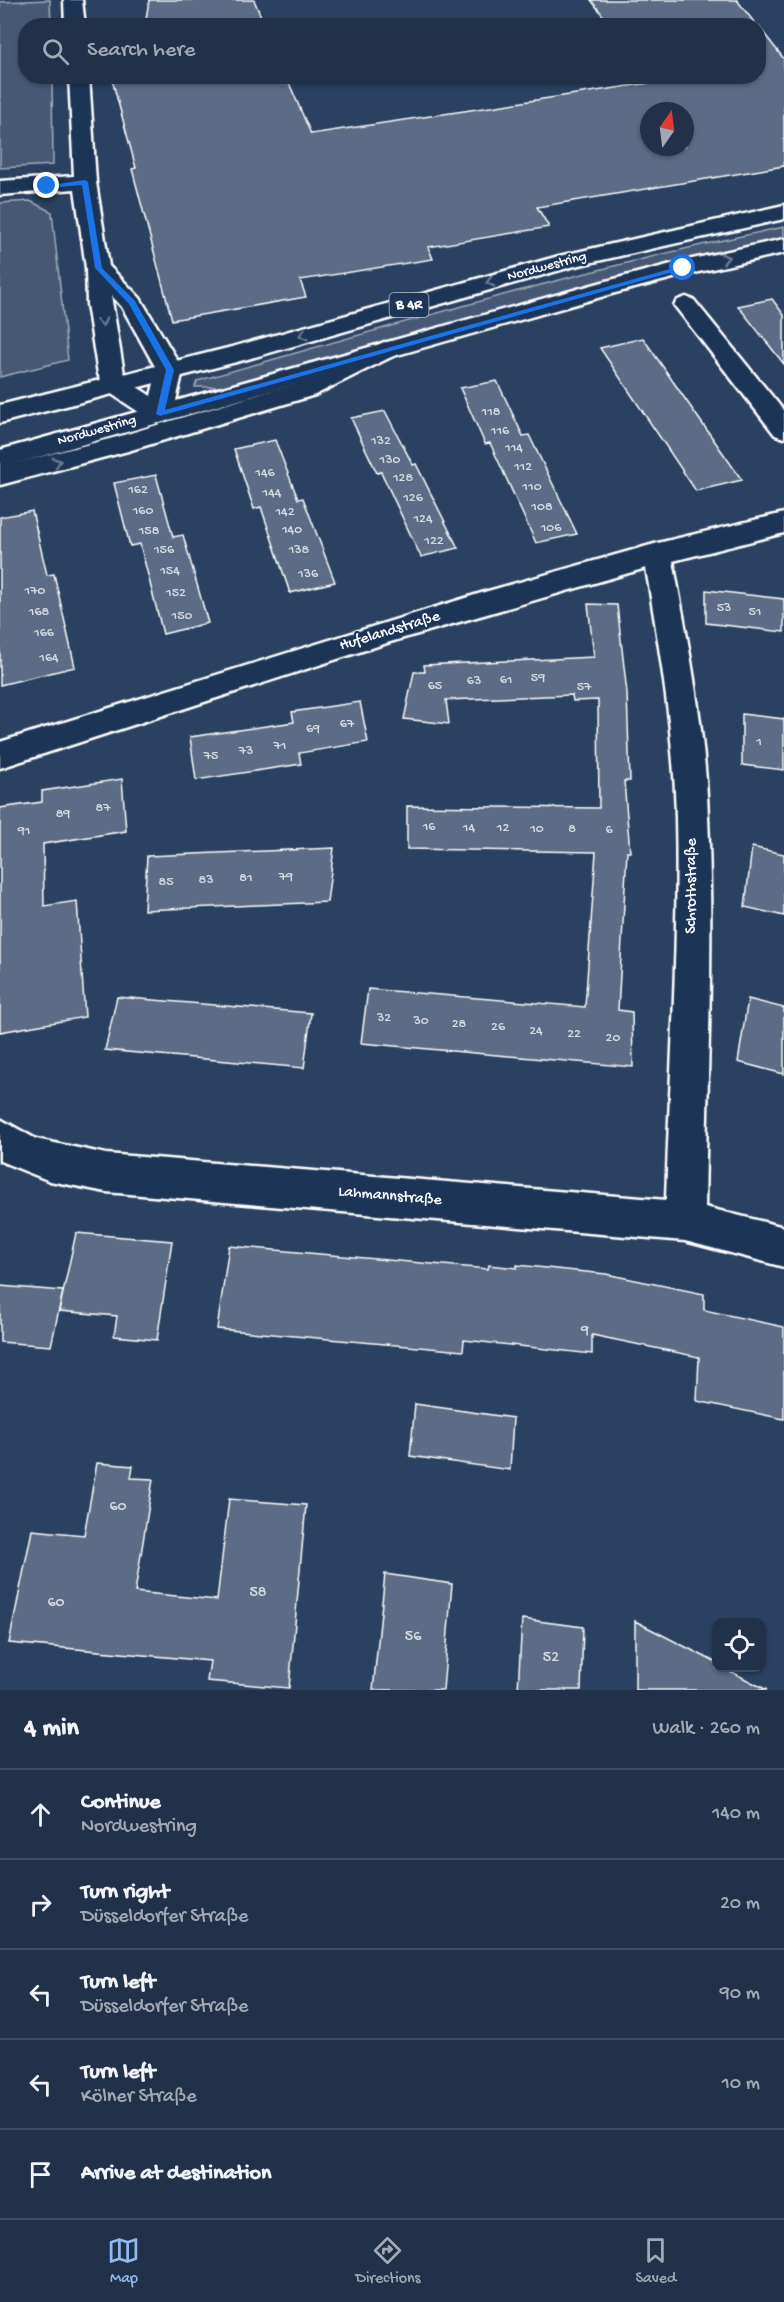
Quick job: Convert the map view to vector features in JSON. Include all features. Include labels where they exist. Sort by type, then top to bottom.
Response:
[{"type":"street","points":[[73,0],[74,18]]},
{"type":"street","points":[[80,84],[85,182],[98,268],[99,304],[111,374],[116,385],[160,414],[170,370],[132,303],[98,268]]},
{"type":"street","points":[[0,188],[85,182]]},
{"type":"street","name":"Nordwestring","points":[[0,414],[116,385],[567,261],[784,212]]},
{"type":"street","name":"Nordwestring","points":[[0,459],[636,280],[784,246]]},
{"type":"street","points":[[686,305],[784,429]]},
{"type":"street","points":[[0,476],[97,451],[306,389],[384,350]]},
{"type":"street","name":"Hufelandstraße","points":[[0,755],[512,594],[658,553],[784,523]]},
{"type":"street","name":"Schrothstraße","points":[[658,553],[682,694],[687,786],[692,815],[692,926],[685,1221]]},
{"type":"street","name":"Lahmannstraße","points":[[0,1138],[12,1149],[54,1163],[106,1173],[685,1221],[784,1247]]},
{"type":"shaded area","points":[[50,0],[51,18],[18,18],[18,84],[52,84],[53,165],[0,168],[0,2]]},
{"type":"shaded area","points":[[30,201],[52,212],[68,360],[0,377],[0,203]]},
{"type":"shaded area","points":[[784,227],[784,240],[618,278],[243,382],[221,387],[195,387],[197,381],[562,279]]},
{"type":"building","points":[[149,0],[254,0],[262,18],[146,18]]},
{"type":"building","points":[[591,0],[737,0],[751,18],[605,18]]},
{"type":"building","points":[[766,36],[784,59],[784,166],[537,207],[549,227],[428,247],[433,259],[300,280],[306,297],[172,320],[132,169],[136,168],[113,84],[289,84],[311,134],[643,84],[766,84]]},
{"type":"building","points":[[772,299],[784,315],[784,364],[738,306]]},
{"type":"building","points":[[643,338],[742,480],[696,491],[600,348]]},
{"type":"building","points":[[497,381],[523,436],[529,435],[577,534],[536,543],[490,443],[485,444],[460,388]]},
{"type":"building","points":[[385,411],[413,465],[416,464],[458,548],[421,557],[381,472],[377,473],[351,418]]},
{"type":"building","points":[[275,440],[298,499],[303,498],[335,582],[290,593],[261,507],[254,509],[234,449]]},
{"type":"building","points":[[156,475],[173,537],[183,535],[208,623],[163,634],[140,544],[130,546],[114,483]]},
{"type":"building","points":[[32,511],[47,575],[54,574],[75,667],[0,685],[0,517]]},
{"type":"building","points":[[706,590],[784,599],[784,632],[706,623]]},
{"type":"building","points":[[588,604],[617,605],[627,693],[630,781],[624,781],[630,852],[627,852],[618,1010],[632,1012],[633,1067],[361,1043],[368,989],[585,1007],[596,852],[407,849],[407,806],[599,808],[598,700],[573,701],[572,695],[446,700],[449,724],[404,719],[414,672],[425,672],[424,665],[594,657]]},
{"type":"building","points":[[360,702],[368,742],[299,753],[301,764],[196,780],[190,737],[294,722],[292,712]]},
{"type":"building","points":[[742,714],[784,719],[784,770],[742,765]]},
{"type":"building","points":[[122,779],[126,831],[43,844],[44,906],[77,901],[85,1017],[0,1032],[0,808],[42,802],[42,791]]},
{"type":"building","points":[[752,847],[784,854],[784,916],[745,907]]},
{"type":"building","points":[[334,848],[327,902],[144,910],[147,856]]},
{"type":"building","points":[[117,997],[311,1013],[304,1068],[105,1050]]},
{"type":"building","points":[[748,999],[784,1008],[784,1074],[738,1062]]},
{"type":"building","points":[[76,1233],[172,1241],[157,1340],[114,1336],[117,1316],[59,1311]]},
{"type":"building","points":[[229,1246],[488,1269],[489,1265],[517,1268],[517,1265],[606,1274],[704,1294],[704,1310],[784,1327],[784,1419],[697,1401],[699,1357],[592,1335],[592,1354],[464,1340],[463,1351],[217,1329]]},
{"type":"building","points":[[0,1286],[63,1291],[51,1346],[0,1342]]},
{"type":"building","points":[[415,1404],[513,1418],[510,1470],[410,1456]]},
{"type":"building","points":[[97,1463],[133,1466],[131,1478],[153,1479],[135,1592],[217,1600],[229,1499],[306,1505],[289,1688],[207,1681],[210,1661],[9,1643],[32,1530],[84,1535]]},
{"type":"building","points":[[385,1574],[452,1584],[443,1690],[373,1690]]},
{"type":"building","points":[[522,1619],[583,1627],[581,1690],[518,1690]]},
{"type":"building","points":[[635,1621],[712,1660],[712,1672],[732,1672],[767,1690],[635,1690]]},
{"type":"route","points":[[47,186],[85,182],[98,268],[132,303],[140,321],[170,370],[160,414],[486,321],[683,268]]}]
